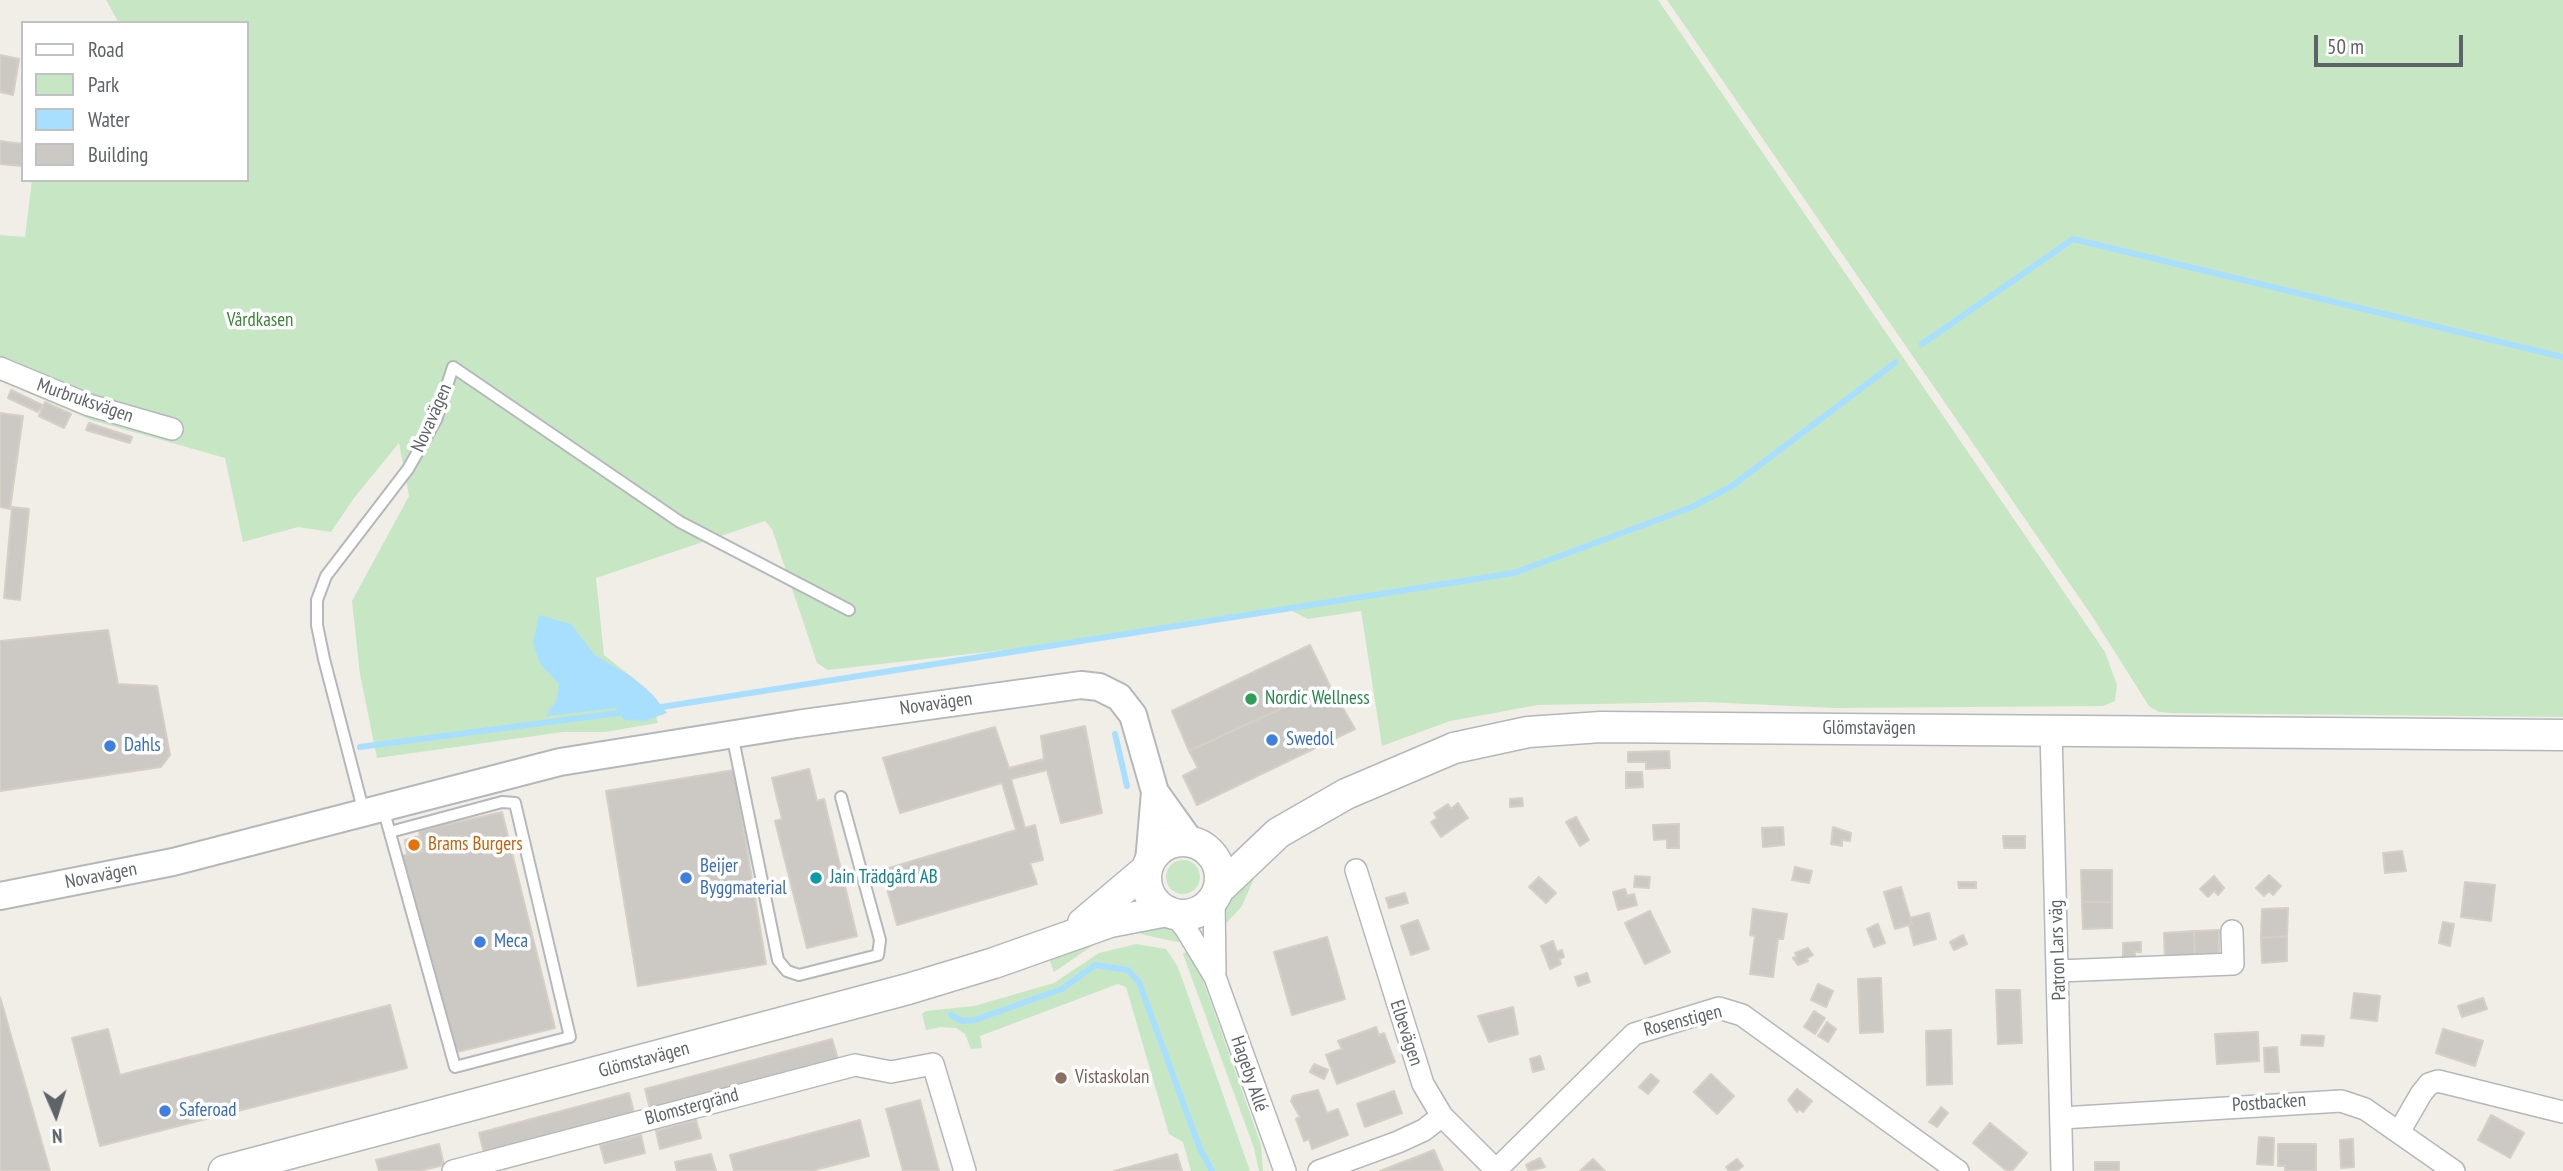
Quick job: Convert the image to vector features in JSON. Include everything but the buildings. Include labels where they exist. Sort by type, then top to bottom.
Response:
[{"type":"main road","name":"Glömstavägen","points":[[1061,938],[1119,895],[1166,844],[1239,846],[1278,832],[1346,794],[1425,758],[1478,741],[1528,732],[1601,727],[2563,735]]},
{"type":"main road","name":"Glömstavägen","points":[[2481,735],[2563,742]]},
{"type":"main road","name":"Glömstavägen","points":[[224,1171],[908,989],[994,963],[1127,917],[1196,912],[1278,832]]},
{"type":"main road","points":[[1198,845],[1219,867],[1216,894]]},
{"type":"main road","points":[[1148,865],[1148,890],[1155,903],[1170,912]]},
{"type":"street","name":"Murbruksvägen","points":[[0,368],[89,405],[172,429]]},
{"type":"street","name":"Novavägen","points":[[0,896],[379,818],[560,762],[1062,686],[1099,687],[1119,697],[1133,715],[1155,792],[1148,865]]},
{"type":"street","name":"Patron Lars väg","points":[[2052,730],[2062,1171]]},
{"type":"street","name":"Novavägen","points":[[1155,792],[1198,845]]},
{"type":"street","name":"Elbevägen","points":[[1356,870],[1423,1084],[1442,1116],[1497,1170]]},
{"type":"street","name":"Hageby Allé","points":[[1215,977],[1212,937],[1216,894]]},
{"type":"street","name":"Hageby Allé","points":[[1170,912],[1186,929],[1215,977],[1285,1171]]},
{"type":"street","points":[[2058,971],[2233,964],[2232,931]]},
{"type":"street","name":"Rosenstigen","points":[[1497,1170],[1634,1034],[1720,1009],[1742,1015],[1958,1171]]},
{"type":"street","name":"Blomstergränd","points":[[453,1171],[849,1066],[864,1066],[891,1072],[933,1064],[965,1171]]},
{"type":"street","points":[[2399,1132],[2421,1094],[2429,1084],[2438,1081],[2563,1112]]},
{"type":"street","name":"Postbacken","points":[[2062,1118],[2333,1100],[2365,1109],[2447,1168]]},
{"type":"street","points":[[1318,1171],[1398,1142],[1424,1130],[1442,1116]]},
{"type":"lane","name":"Novavägen","points":[[379,818],[324,659],[317,625],[317,600],[326,576],[408,469],[436,420],[453,367],[680,522],[849,610]]},
{"type":"lane","points":[[732,734],[778,960],[787,971],[799,975],[878,955],[880,940],[841,797]]},
{"type":"lane","points":[[502,802],[515,803],[570,1038],[455,1068],[379,818],[502,802]]},
{"type":"green space","name":"Vårdkasen","points":[[106,0],[1658,0],[2105,652],[2117,685],[2115,701],[2103,706],[1835,708],[1704,702],[1538,705],[1450,721],[1382,746],[1361,611],[1308,619],[1290,610],[1093,640],[828,670],[817,663],[772,529],[765,521],[596,578],[604,655],[647,689],[658,723],[605,732],[563,732],[377,758],[360,674],[352,601],[409,496],[399,443],[354,498],[331,532],[298,527],[243,542],[225,458],[91,420],[0,381],[0,235],[25,237],[32,182],[248,182],[248,21],[118,21]]},
{"type":"green space","points":[[1667,0],[2563,0],[2563,717],[2171,713],[2159,712],[2149,706],[2092,616]]},
{"type":"green space","points":[[1183,860],[1195,865],[1200,877],[1195,889],[1183,894],[1171,889],[1166,877],[1171,865]]},
{"type":"green space","points":[[1262,860],[1242,906],[1221,929],[1225,898]]},
{"type":"green space","points":[[1137,924],[1165,925],[1183,941],[1141,934]]},
{"type":"green space","points":[[1127,931],[1124,935],[1095,944],[1054,972],[1050,961],[1076,947]]},
{"type":"green space","points":[[1136,944],[1166,949],[1178,967],[1250,1171],[1191,1171],[1183,1142],[1169,1134],[1126,987],[1118,984],[980,1036],[982,1048],[971,1049],[965,1034],[956,1028],[926,1030],[922,1014],[926,1011],[974,1006],[1054,983],[1099,953]]},
{"type":"green space","points":[[1188,950],[1203,980],[1261,1145],[1263,1171],[1259,1171],[1254,1148],[1183,954]]},
{"type":"water","points":[[539,615],[571,624],[595,655],[632,677],[653,695],[667,713],[645,721],[624,720],[616,708],[546,716],[557,699],[559,684],[540,664],[533,643]]},
{"type":"waterway","points":[[1922,344],[2073,239],[2563,357]]},
{"type":"waterway","points":[[655,708],[1514,573],[1692,507],[1732,486],[1896,362]]},
{"type":"waterway","points":[[360,747],[626,712]]},
{"type":"waterway","points":[[1115,734],[1127,786]]},
{"type":"waterway","points":[[951,1015],[962,1021],[975,1020],[1062,989],[1095,965],[1128,970],[1139,982],[1200,1149],[1212,1171]]},
{"type":"place","name":"Nordic Wellness","points":[[1251,699]]},
{"type":"place","name":"Swedol","points":[[1272,740]]},
{"type":"place","name":"Dahls","points":[[110,746]]},
{"type":"place","name":"Brams Burgers","points":[[414,845]]},
{"type":"place","name":"Beijer Byggmaterial","points":[[686,878]]},
{"type":"place","name":"Jain Trädgård AB","points":[[816,878]]},
{"type":"place","name":"Meca","points":[[480,942]]},
{"type":"place","name":"Vistaskolan","points":[[1061,1078]]},
{"type":"place","name":"Saferoad","points":[[165,1111]]}]
